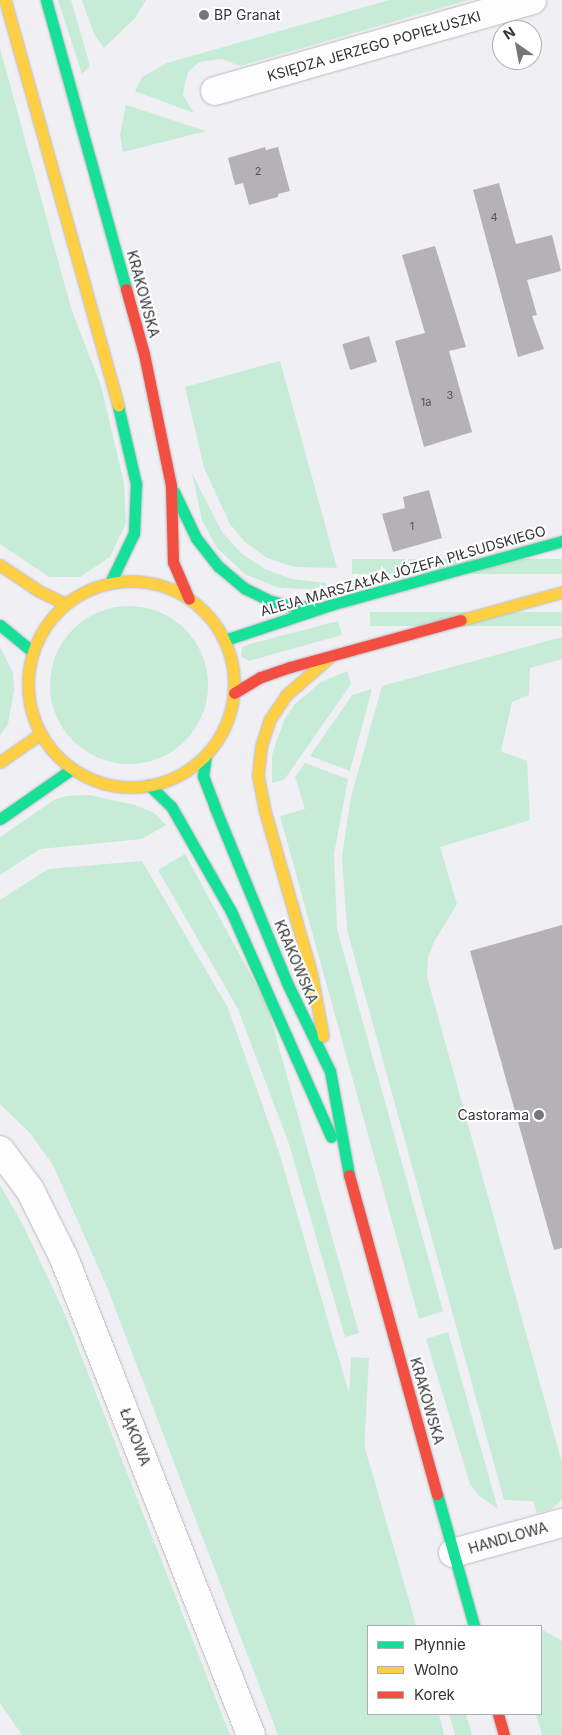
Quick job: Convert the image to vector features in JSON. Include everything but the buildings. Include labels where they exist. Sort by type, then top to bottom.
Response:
[{"type":"main road","points":[[5,0],[125,430],[136,484],[134,532],[124,559],[110,583]]},
{"type":"main road","name":"KRAKOWSKA","points":[[46,0],[144,354],[171,486],[173,562],[189,599]]},
{"type":"main road","points":[[171,486],[196,538],[218,566],[244,588],[271,601],[295,607],[330,605]]},
{"type":"main road","name":"ALEJA MARSZAŁKA JÓZEFA PIŁSUDSKIEGO","points":[[224,640],[330,605],[562,541]]},
{"type":"main road","points":[[0,565],[39,591],[66,604]]},
{"type":"main road","points":[[110,583],[151,583],[189,599],[209,617],[224,640],[232,666],[234,693],[230,715],[206,755],[170,780],[149,786],[122,787],[96,781],[72,769],[54,753],[40,734],[30,707],[28,680],[33,652],[52,618],[66,604],[87,591],[110,583]]},
{"type":"main road","points":[[234,693],[261,677],[562,592]]},
{"type":"main road","points":[[0,625],[33,652]]},
{"type":"main road","points":[[330,1071],[311,972],[265,812],[258,775],[261,746],[270,719],[286,695],[332,656]]},
{"type":"main road","points":[[0,762],[40,734]]},
{"type":"main road","name":"KRAKOWSKA","points":[[206,755],[203,776],[215,808],[287,983],[330,1071],[351,1184],[474,1625]]},
{"type":"main road","points":[[0,819],[72,769]]},
{"type":"main road","name":"KRAKOWSKA","points":[[149,786],[171,806],[231,911],[351,1184]]},
{"type":"main road","points":[[498,1715],[504,1735]]},
{"type":"street","name":"KSIĘDZA JERZEGO POPIEŁUSZKI","points":[[215,91],[532,0]]},
{"type":"street","name":"ŁĄKOWA","points":[[0,1150],[30,1190],[64,1258],[250,1735]]},
{"type":"street","name":"HANDLOWA","points":[[454,1553],[562,1523]]},
{"type":"green space","points":[[58,0],[71,0],[90,66],[82,74]]},
{"type":"green space","points":[[82,0],[146,0],[135,18],[104,48],[94,34]]},
{"type":"green space","points":[[389,0],[468,0],[240,66],[222,59],[199,62],[188,72],[183,95],[194,113],[135,91],[142,77],[167,63]]},
{"type":"green space","points":[[0,48],[71,308],[101,386],[124,483],[126,523],[110,557],[80,577],[49,577],[0,544]]},
{"type":"green space","points":[[126,105],[206,131],[123,152],[120,134]]},
{"type":"green space","points":[[280,361],[337,568],[294,567],[267,558],[245,542],[230,524],[204,468],[185,387]]},
{"type":"green space","points":[[192,473],[222,532],[242,554],[265,569],[292,579],[326,583],[326,586],[311,589],[279,588],[245,574],[217,548],[202,520]]},
{"type":"green space","points":[[352,559],[562,559],[562,574],[352,574]]},
{"type":"green space","points":[[137,606],[152,609],[166,615],[185,629],[195,641],[205,662],[208,685],[205,708],[195,729],[185,741],[173,751],[152,761],[137,764],[121,764],[106,761],[85,751],[63,729],[51,700],[50,677],[53,662],[63,641],[85,619],[114,607]]},
{"type":"green space","points":[[370,612],[562,612],[562,626],[370,626]]},
{"type":"green space","points":[[338,621],[342,635],[249,661],[241,656],[242,648],[246,645]]},
{"type":"green space","points":[[562,637],[562,659],[530,668],[529,695],[512,702],[501,751],[527,761],[530,820],[440,847],[457,904],[434,942],[428,957],[427,977],[562,1463],[562,1500],[552,1509],[537,1513],[533,1501],[504,1500],[347,930],[342,857],[351,797],[382,686]]},
{"type":"green space","points":[[0,647],[13,673],[14,690],[8,724],[0,735]]},
{"type":"green space","points":[[347,671],[351,684],[284,780],[272,783],[272,755],[284,720],[295,704],[321,682]]},
{"type":"green space","points":[[372,689],[350,771],[310,756],[352,695]]},
{"type":"green space","points":[[305,763],[348,779],[334,854],[337,929],[443,1311],[419,1319],[280,816],[305,809],[295,777]]},
{"type":"green space","points":[[89,795],[135,805],[154,813],[166,825],[142,839],[40,849],[0,875],[0,837],[54,800],[66,796]]},
{"type":"green space","points":[[185,854],[267,1005],[359,1333],[345,1337],[289,1144],[238,1009],[158,870]]},
{"type":"green space","points":[[142,861],[228,1008],[279,1152],[416,1625],[367,1625],[367,1715],[439,1715],[444,1735],[278,1735],[107,1287],[53,1165],[30,1133],[0,1104],[0,900],[48,869]]},
{"type":"green space","points":[[0,1185],[23,1225],[64,1312],[230,1735],[22,1735],[0,1703]]},
{"type":"green space","points":[[448,1332],[498,1509],[478,1495],[470,1484],[426,1339]]},
{"type":"green space","points":[[351,1357],[369,1358],[354,1637],[336,1636]]},
{"type":"green space","points":[[542,1630],[562,1641],[562,1735],[542,1735],[536,1715],[542,1715]]},
{"type":"green space","points":[[449,1715],[466,1715],[472,1735],[455,1735]]},
{"type":"traffic: fast","points":[[46,0],[126,289]]},
{"type":"traffic: fast","points":[[110,583],[134,533],[136,484],[118,406]]},
{"type":"traffic: fast","points":[[174,492],[196,538],[218,566],[244,588],[271,601],[295,607],[313,606]]},
{"type":"traffic: fast","points":[[225,640],[330,605],[562,541]]},
{"type":"traffic: fast","points":[[0,625],[33,652]]},
{"type":"traffic: fast","points":[[206,755],[203,776],[215,808],[287,983],[330,1071],[349,1175]]},
{"type":"traffic: fast","points":[[0,819],[72,769]]},
{"type":"traffic: fast","points":[[149,785],[171,806],[231,911],[331,1137]]},
{"type":"traffic: fast","points":[[437,1494],[474,1625]]},
{"type":"traffic: slow","points":[[5,0],[118,406]]},
{"type":"traffic: slow","points":[[0,565],[39,591],[66,604]]},
{"type":"traffic: slow","points":[[131,581],[151,583],[170,589],[179,593],[204,611],[222,636],[226,645],[232,664],[234,684],[232,704],[226,723],[222,732],[204,757],[179,775],[170,779],[151,785],[131,787],[111,785],[92,779],[83,775],[58,757],[40,732],[36,723],[30,704],[28,684],[30,664],[36,645],[40,636],[58,611],[83,593],[92,589],[111,583],[131,581]]},
{"type":"traffic: slow","points":[[461,620],[562,592]]},
{"type":"traffic: slow","points":[[323,1036],[311,972],[265,812],[258,775],[261,746],[270,719],[286,695],[331,656]]},
{"type":"traffic: slow","points":[[0,762],[40,734]]},
{"type":"traffic: jam","points":[[126,289],[144,354],[171,486],[173,562],[189,599]]},
{"type":"traffic: jam","points":[[234,693],[261,677],[290,667],[461,620]]},
{"type":"traffic: jam","points":[[349,1175],[437,1494]]},
{"type":"traffic: jam","points":[[498,1715],[504,1735]]},
{"type":"place","name":"BP Granat","points":[[204,15]]},
{"type":"place","name":"Castorama","points":[[539,1115]]}]
